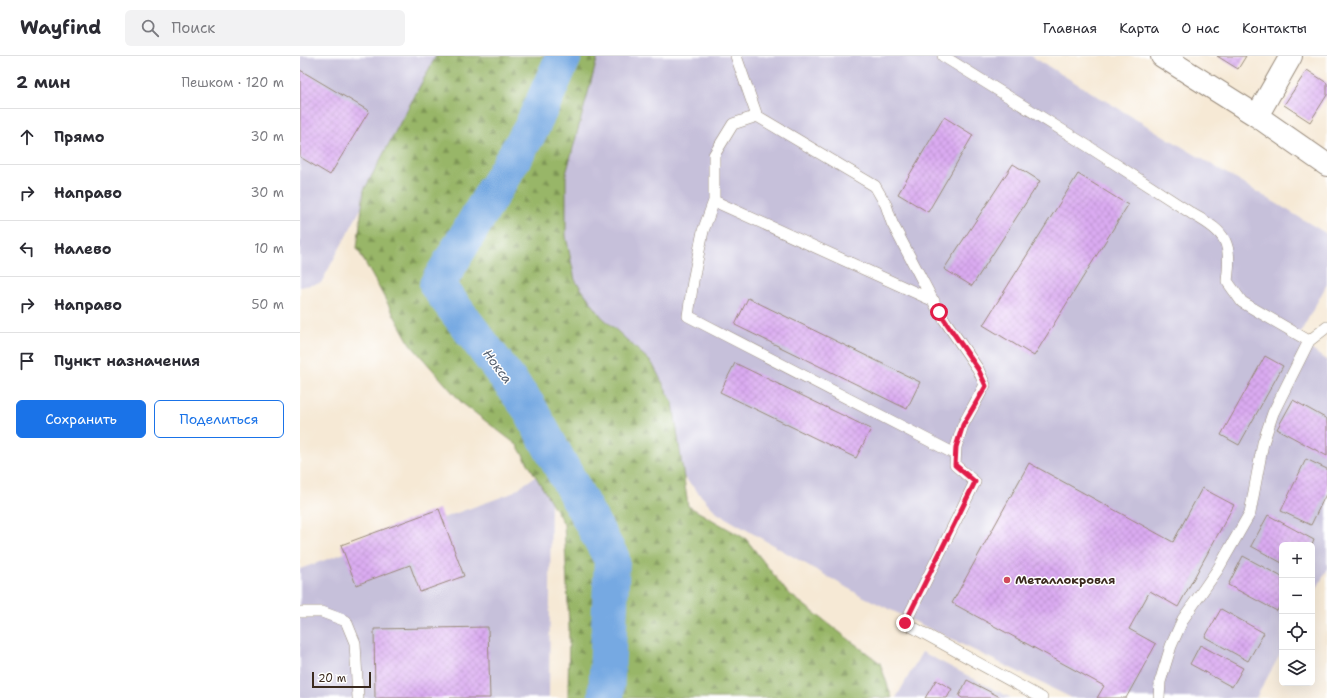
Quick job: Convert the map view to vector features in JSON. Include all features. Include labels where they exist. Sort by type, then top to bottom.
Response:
[{"type":"street","points":[[1162,56],[1257,116],[1327,165]]},
{"type":"street","points":[[1257,116],[1291,56]]},
{"type":"lane","points":[[736,56],[757,116],[875,186],[886,205],[892,223],[939,312],[978,369],[986,386],[963,425],[955,454],[955,465],[975,482],[905,623],[1042,698]]},
{"type":"lane","points":[[943,56],[1086,145],[1194,216],[1211,224],[1221,233],[1228,245],[1227,281],[1242,302],[1309,341]]},
{"type":"lane","points":[[757,116],[732,124],[714,155],[714,201],[703,231],[688,316],[955,454]]},
{"type":"lane","points":[[714,201],[934,301]]},
{"type":"lane","points":[[1159,698],[1160,682],[1171,646],[1183,619],[1218,569],[1250,513],[1266,430],[1273,413],[1309,341],[1327,327]]},
{"type":"lane","points":[[300,612],[322,612],[346,621],[355,643],[358,698]]},
{"type":"shaded area","points":[[300,56],[443,56],[321,283],[300,287]]},
{"type":"shaded area","points":[[593,56],[1031,56],[1327,234],[1327,284],[1297,339],[1327,361],[1327,570],[1315,592],[1315,542],[1279,542],[1279,656],[1256,698],[1072,698],[858,594],[717,513],[501,278]]},
{"type":"shaded area","points":[[536,476],[551,494],[549,698],[300,698],[300,569],[510,494]]},
{"type":"shaded area","points":[[922,652],[1011,698],[896,698]]},
{"type":"green space","points":[[436,56],[598,56],[566,174],[566,236],[575,280],[601,316],[652,363],[673,403],[688,506],[746,539],[787,592],[880,663],[892,698],[568,698],[569,627],[564,524],[517,445],[462,403],[410,344],[357,248],[364,190]]},
{"type":"building","points":[[1217,56],[1246,56],[1238,69]]},
{"type":"building","points":[[300,70],[369,111],[330,175],[300,157]]},
{"type":"building","points":[[1307,70],[1327,83],[1327,95],[1310,122],[1284,105]]},
{"type":"building","points":[[944,117],[973,135],[928,212],[898,194]]},
{"type":"building","points":[[1013,164],[1040,181],[972,286],[944,269]]},
{"type":"building","points":[[1078,174],[1128,205],[1034,356],[983,325]]},
{"type":"building","points":[[748,298],[920,382],[907,409],[735,325]]},
{"type":"building","points":[[1265,356],[1283,366],[1239,445],[1221,435]]},
{"type":"building","points":[[735,363],[871,429],[856,458],[720,392]]},
{"type":"building","points":[[1293,400],[1327,419],[1327,456],[1277,429]]},
{"type":"building","points":[[1306,459],[1327,469],[1327,492],[1311,525],[1281,511]]},
{"type":"building","points":[[1029,463],[1173,542],[1202,488],[1234,505],[1178,607],[1150,591],[1129,629],[1156,644],[1126,698],[1097,698],[1104,686],[952,603]]},
{"type":"building","points":[[439,509],[464,576],[420,592],[410,565],[356,585],[341,545]]},
{"type":"building","points":[[1268,515],[1314,540],[1313,542],[1279,542],[1279,561],[1251,546]]},
{"type":"building","points":[[1243,556],[1279,575],[1279,607],[1277,611],[1228,585]]},
{"type":"building","points":[[1221,609],[1264,633],[1248,661],[1205,637]]},
{"type":"building","points":[[488,627],[490,698],[375,698],[374,629]]},
{"type":"building","points":[[1200,645],[1243,668],[1232,687],[1190,664]]},
{"type":"building","points":[[936,680],[952,689],[947,698],[925,698]]},
{"type":"building","points":[[967,680],[1002,698],[962,698],[959,696]]},
{"type":"waterway","name":"Нокса","points":[[564,56],[531,129],[437,285],[528,406],[612,559],[606,698]]},
{"type":"place","name":"Металлокровля","points":[[1007,580]]},
{"type":"route","points":[[905,623],[975,482],[955,465],[956,447],[963,425],[986,386],[978,369],[939,312]]}]
